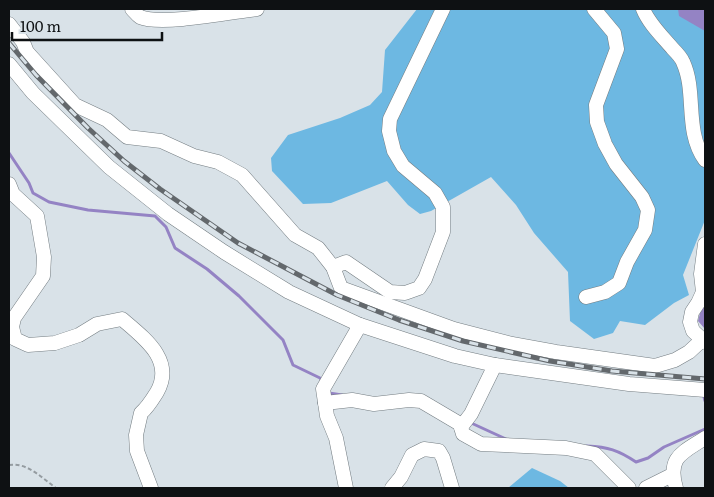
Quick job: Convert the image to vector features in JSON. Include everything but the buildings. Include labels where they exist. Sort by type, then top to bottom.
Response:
[{"type":"street","points":[[132,9],[138,16],[154,20],[221,11],[257,9]]},
{"type":"street","points":[[333,267],[346,262],[390,292],[405,293],[419,288],[425,279],[443,232],[443,207],[435,193],[403,166],[394,151],[389,131],[390,119],[443,9]]},
{"type":"street","points":[[586,297],[605,292],[619,282],[627,262],[645,230],[648,210],[642,197],[616,164],[605,144],[597,122],[596,105],[617,49],[614,33],[594,9]]},
{"type":"street","points":[[643,9],[646,18],[683,60],[689,80],[694,130],[700,152],[705,160]]},
{"type":"street","points":[[9,24],[23,42],[27,52],[75,105],[107,120],[127,137],[162,141],[194,156],[218,162],[242,175],[296,235],[318,248],[333,267],[342,288],[454,329],[512,344],[655,366],[676,360],[704,341],[693,331],[690,322],[692,312],[703,292],[701,274],[705,244]]},
{"type":"street","points":[[9,64],[33,93],[109,167],[168,214],[224,252],[289,292],[360,325],[455,356],[494,365],[629,384],[705,390]]},
{"type":"street","points":[[9,184],[13,194],[36,216],[44,257],[43,276],[14,318],[12,328],[15,339],[28,345],[55,344],[79,335],[96,324],[122,319],[146,340],[163,363],[162,382],[148,407],[141,413],[136,435],[137,451],[151,488]]},
{"type":"street","points":[[346,488],[336,438],[328,416],[323,389],[360,325]]},
{"type":"street","points":[[461,427],[471,414],[494,365]]},
{"type":"street","points":[[325,403],[352,400],[374,404],[409,400],[421,402],[460,424],[463,434],[481,444],[566,448],[595,454],[628,488]]},
{"type":"street","points":[[646,488],[674,482],[674,462],[681,454],[705,438]]},
{"type":"street","points":[[392,488],[401,477],[412,455],[424,449],[439,451],[452,488]]},
{"type":"path","points":[[9,465],[20,465],[31,470],[56,488]]},
{"type":"shaded area","points":[[417,9],[705,9],[705,220],[683,275],[689,295],[674,303],[645,325],[620,321],[613,333],[594,339],[570,321],[568,272],[534,233],[516,205],[491,177],[431,211],[420,214],[408,205],[387,181],[331,203],[303,204],[272,171],[271,158],[288,135],[340,118],[370,105],[382,92],[385,50]]},
{"type":"shaded area","points":[[678,9],[705,9],[705,31],[679,16]]},
{"type":"shaded area","points":[[705,294],[705,329],[698,321]]},
{"type":"shaded area","points":[[532,468],[560,481],[569,488],[508,488]]},
{"type":"waterway","points":[[9,153],[29,183],[33,193],[49,202],[88,210],[155,216],[166,227],[175,248],[207,269],[239,296],[283,340],[293,365],[320,378],[322,381]]},
{"type":"waterway","points":[[329,393],[342,395]]},
{"type":"waterway","points":[[704,397],[705,401]]},
{"type":"waterway","points":[[469,422],[506,439]]},
{"type":"waterway","points":[[587,446],[613,450],[636,462],[648,458],[664,447],[705,429]]},
{"type":"railway","points":[[9,43],[36,75],[88,128],[124,161],[160,189],[238,243],[337,295],[399,320],[463,341],[550,361],[612,371],[705,379]]}]
